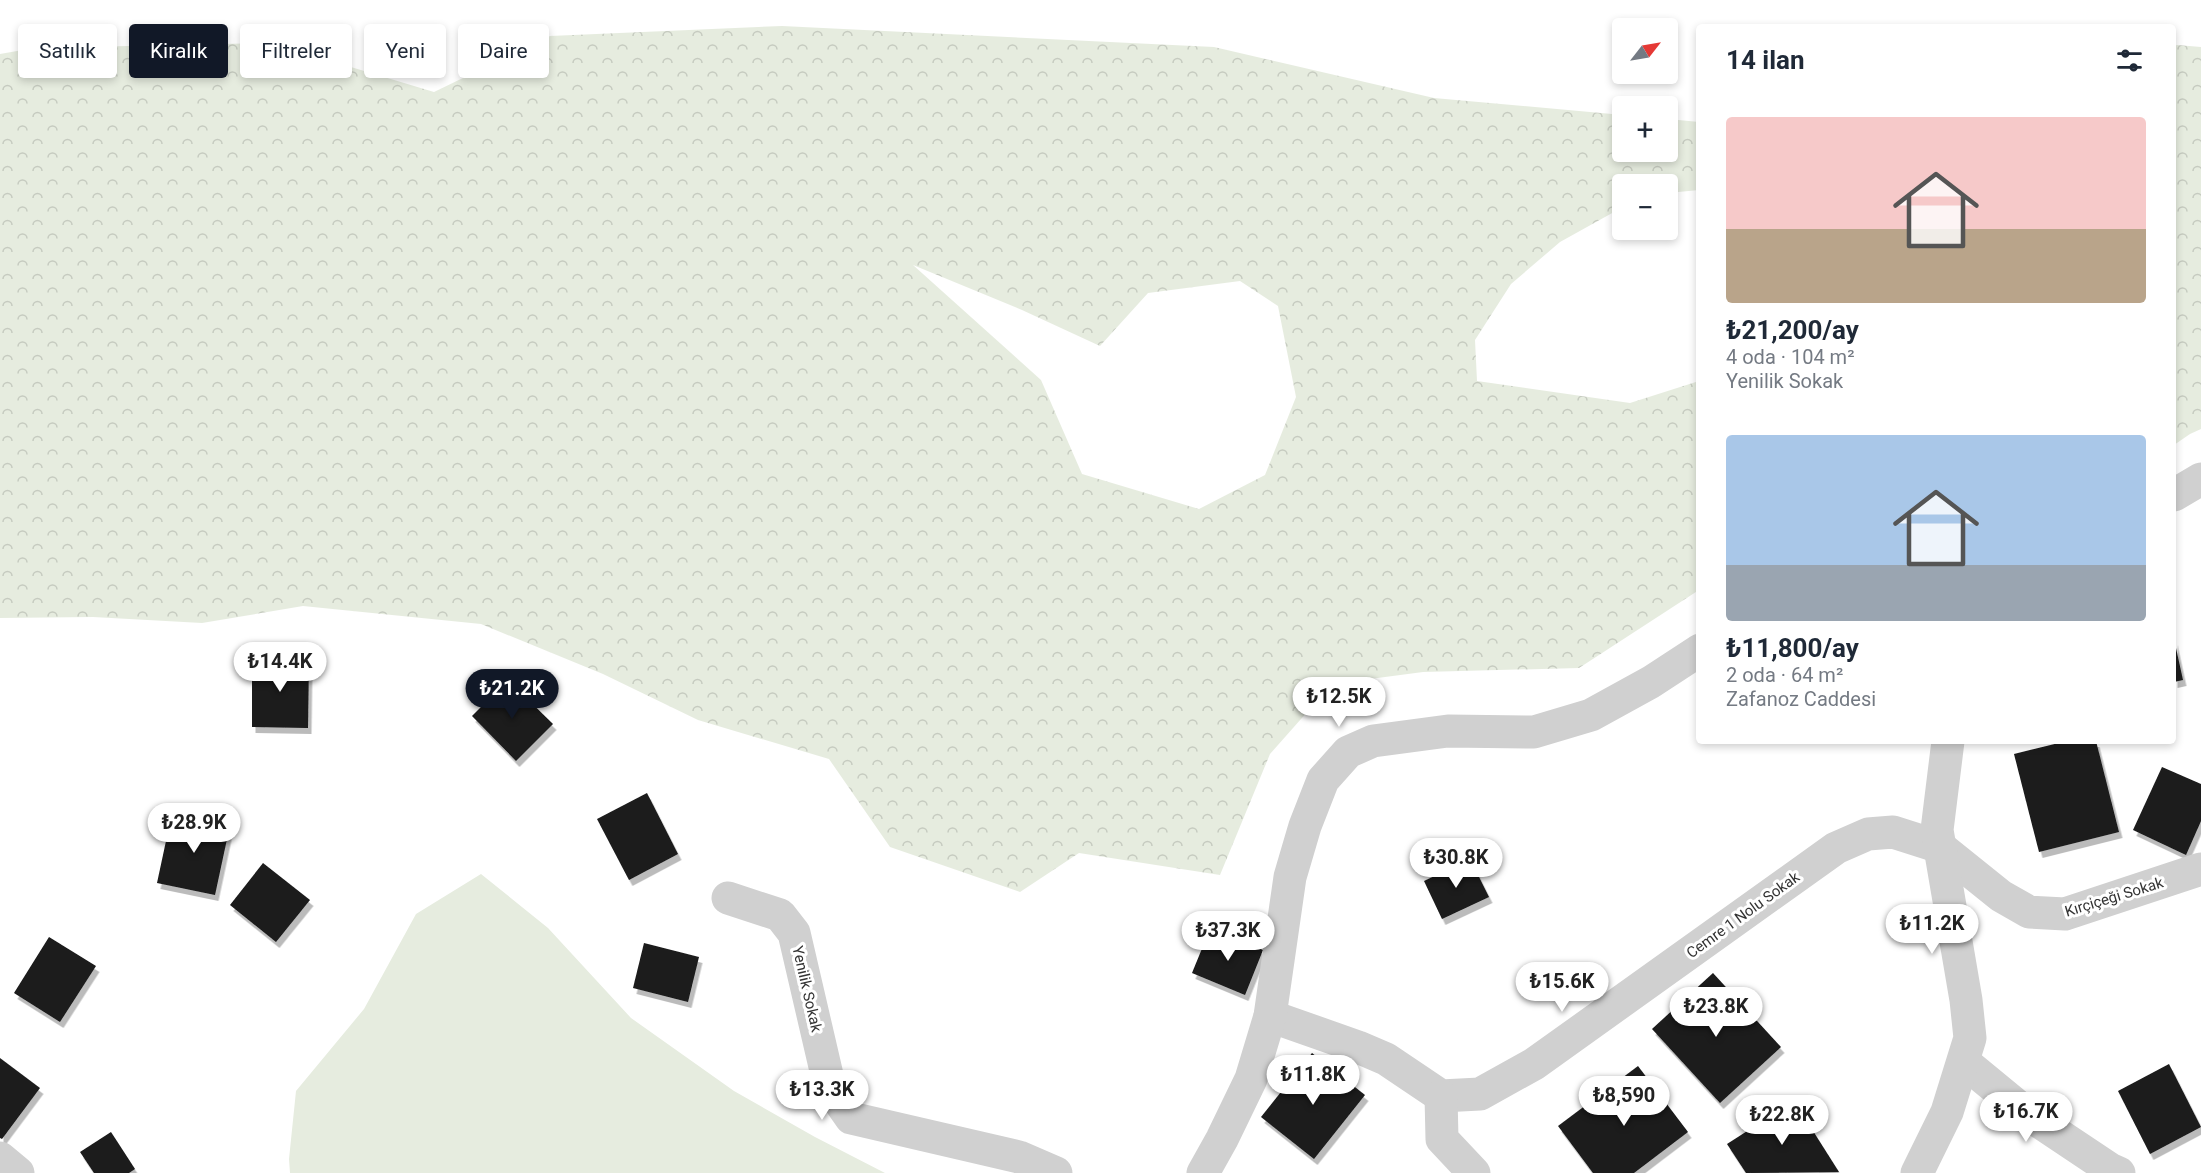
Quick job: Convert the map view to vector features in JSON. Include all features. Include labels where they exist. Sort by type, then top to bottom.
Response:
[{"type":"street","points":[[2176,494],[2201,479]]},
{"type":"street","points":[[1203,1173],[1251,1079],[1270,1017],[1290,877],[1305,826],[1323,780],[1348,752],[1373,741],[1448,731],[1534,732],[1592,715],[1651,682],[1696,653]]},
{"type":"street","points":[[1916,1170],[1947,1112],[1970,1038],[1937,830],[1948,744]]},
{"type":"street","name":"Kırçiçeği Sokak","points":[[1836,848],[1868,834],[1893,832],[1940,847],[2001,896],[2029,912],[2065,914],[2201,869]]},
{"type":"street","name":"Cemre 1 Nolu Sokak","points":[[1441,1096],[1480,1094],[1534,1065],[1836,848]]},
{"type":"street","name":"Yenilik Sokak","points":[[728,898],[780,915],[794,933],[830,1088],[851,1118],[1019,1157],[1056,1173]]},
{"type":"street","points":[[1270,1017],[1386,1059],[1441,1096],[1442,1139],[1474,1173]]},
{"type":"street","points":[[1964,1062],[2026,1113],[2119,1173]]},
{"type":"street","points":[[0,1158],[18,1173]]},
{"type":"green space","points":[[782,26],[1214,47],[1434,98],[1612,114],[1612,162],[1678,162],[1678,120],[1696,122],[1696,190],[1678,192],[1678,174],[1612,174],[1612,213],[1560,242],[1511,284],[1475,340],[1477,381],[1630,403],[1696,382],[1696,592],[1579,668],[1423,672],[1332,684],[1270,754],[1220,875],[1079,853],[1020,892],[890,847],[829,759],[698,720],[603,674],[481,624],[303,606],[202,623],[93,617],[0,618],[0,54],[18,51],[18,78],[117,78],[117,46],[129,46],[129,78],[228,78],[228,44],[240,44],[240,78],[352,78],[352,67],[364,71],[364,78],[387,78],[434,92],[463,78],[549,78],[550,36]],"holes":[[[913,265],[1022,310],[1100,346],[1148,293],[1240,281],[1278,306],[1296,397],[1265,475],[1199,509],[1082,474],[1041,380]]]},
{"type":"green space","points":[[2176,45],[2201,47],[2201,429],[2176,444]]},
{"type":"green space","points":[[481,874],[548,928],[631,1018],[734,1091],[885,1173],[290,1173],[289,1159],[296,1091],[364,1009],[416,914]]},
{"type":"building","points":[[2176,648],[2183,680],[2176,682]]},
{"type":"building","points":[[252,658],[309,659],[308,728],[252,727]]},
{"type":"building","points":[[508,680],[553,724],[516,761],[472,716]]},
{"type":"building","points":[[2055,744],[2097,744],[2119,832],[2039,852],[2014,754]]},
{"type":"building","points":[[2162,767],[2201,784],[2201,821],[2186,855],[2133,830]]},
{"type":"building","points":[[647,793],[678,854],[629,880],[597,819]]},
{"type":"building","points":[[172,813],[230,825],[215,895],[157,883]]},
{"type":"building","points":[[1470,859],[1489,897],[1442,919],[1424,881]]},
{"type":"building","points":[[263,863],[310,900],[276,942],[230,905]]},
{"type":"building","points":[[1210,929],[1263,950],[1245,995],[1192,973]]},
{"type":"building","points":[[49,937],[96,966],[60,1022],[14,993]]},
{"type":"building","points":[[644,943],[699,957],[688,1002],[633,988]]},
{"type":"building","points":[[1713,973],[1781,1047],[1720,1103],[1652,1029]]},
{"type":"building","points":[[1312,1053],[1365,1095],[1314,1159],[1261,1117]]},
{"type":"building","points":[[0,1058],[40,1088],[2,1139],[0,1138]]},
{"type":"building","points":[[2169,1064],[2201,1127],[2150,1154],[2118,1091]]},
{"type":"building","points":[[1638,1066],[1688,1132],[1634,1173],[1593,1173],[1558,1126]]},
{"type":"building","points":[[1794,1101],[1839,1172],[1746,1173],[1727,1144]]},
{"type":"building","points":[[111,1132],[135,1169],[129,1173],[94,1173],[80,1152]]}]
